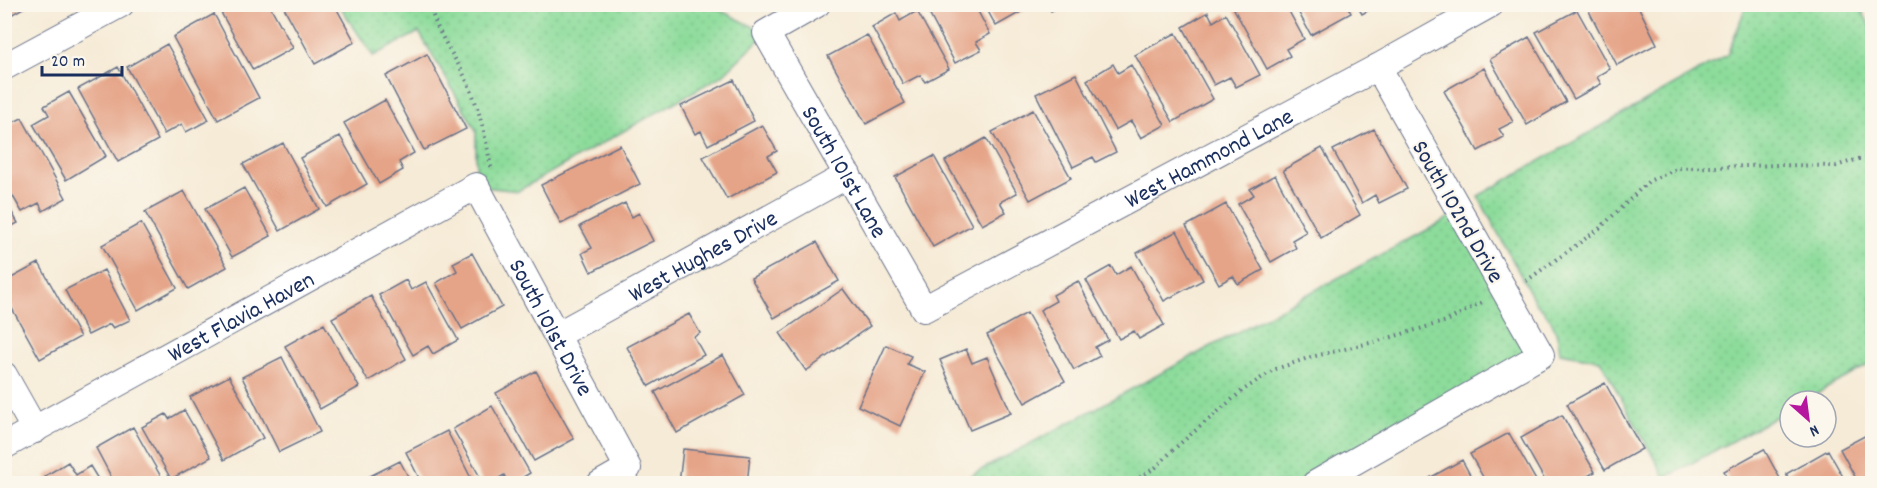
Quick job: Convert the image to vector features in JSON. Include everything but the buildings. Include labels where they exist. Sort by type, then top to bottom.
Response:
[{"type":"street","points":[[4,67],[121,4]]},
{"type":"street","name":"South 101st Lane","points":[[817,4],[766,33],[924,309]]},
{"type":"street","name":"West Hammond Lane","points":[[924,309],[1378,67],[1491,4]]},
{"type":"street","name":"South 102nd Drive","points":[[1315,483],[1541,355],[1378,67]]},
{"type":"street","name":"West Hughes Drive","points":[[557,335],[848,175]]},
{"type":"street","name":"South 101st Drive","points":[[476,186],[628,468],[600,483]]},
{"type":"street","name":"West Flavia Haven","points":[[4,446],[476,186]]},
{"type":"street","points":[[4,375],[35,430]]},
{"type":"path","points":[[430,4],[438,28],[465,77],[484,125],[491,167],[476,186]]},
{"type":"green space","points":[[1747,4],[1859,5],[1872,30],[1872,363],[1825,389],[1778,389],[1778,416],[1665,478],[1600,360],[1560,353],[1554,326],[1536,304],[1478,196],[1727,55]]},
{"type":"green space","points":[[339,5],[710,5],[766,33],[723,75],[518,191],[476,186],[476,130],[419,32],[373,56]]},
{"type":"green space","points":[[1458,211],[1541,355],[1315,483],[955,484],[1442,222]]}]
